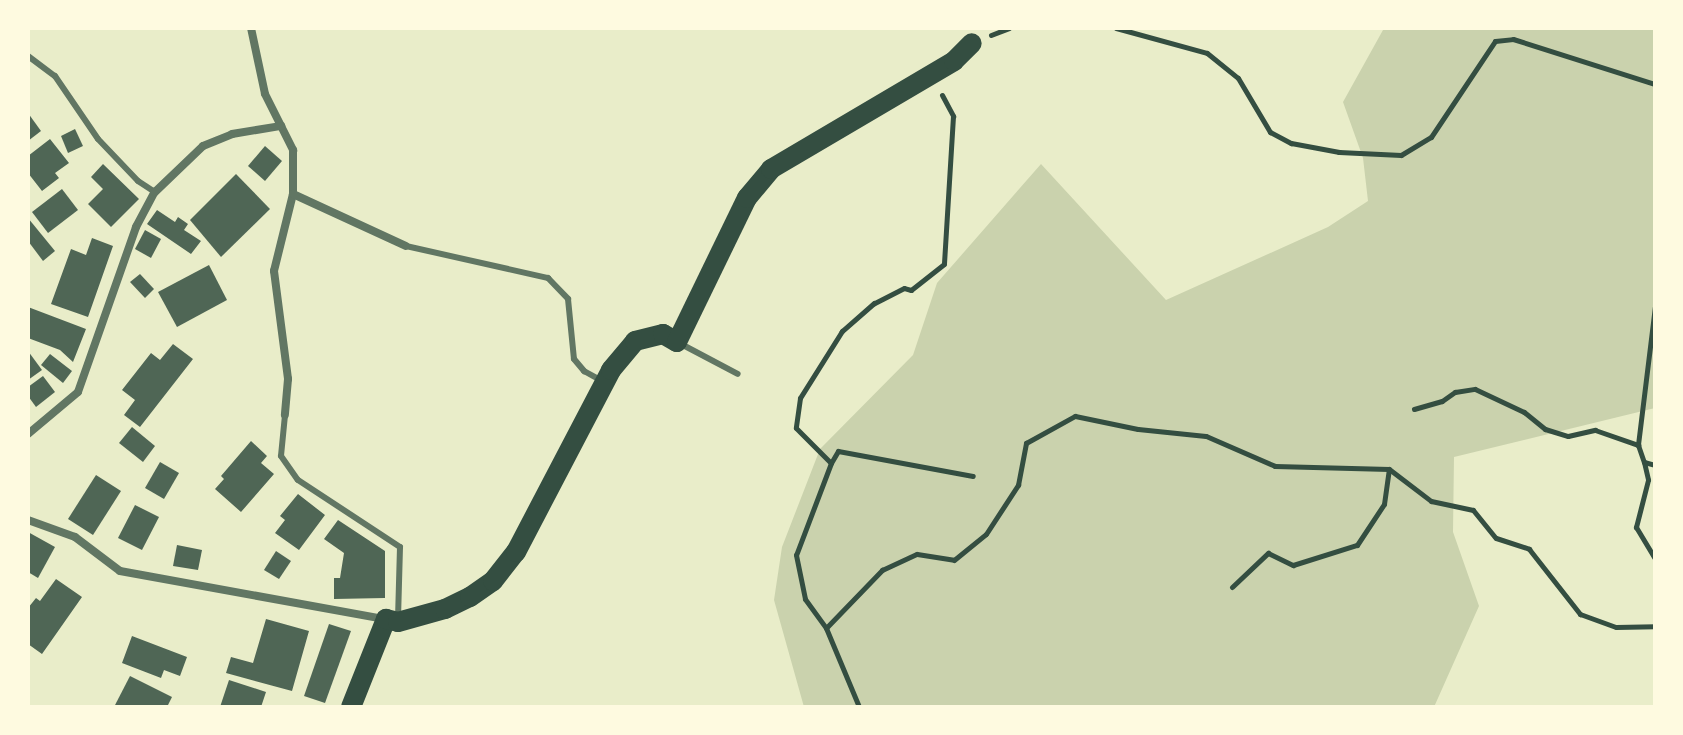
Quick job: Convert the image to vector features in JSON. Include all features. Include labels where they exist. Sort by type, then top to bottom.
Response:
[{"type":"main road","points":[[351,707],[392,621],[445,609],[470,597],[493,581],[516,552],[605,383],[635,341],[663,334],[677,342],[747,198],[771,169],[954,61],[972,43]]},
{"type":"street","points":[[251,28],[265,94],[293,150],[293,194],[274,271],[288,379],[285,415]]},
{"type":"street","points":[[28,434],[78,392],[136,227],[155,192],[203,146],[232,134],[281,126]]},
{"type":"street","points":[[293,194],[406,246]]},
{"type":"street","points":[[28,520],[75,537],[120,571],[392,621]]},
{"type":"lane","points":[[28,56],[55,76],[98,139],[138,181],[155,192]]},
{"type":"lane","points":[[406,246],[548,278],[568,299],[574,359],[584,371],[605,383]]},
{"type":"lane","points":[[677,342],[738,374]]},
{"type":"lane","points":[[285,415],[281,456],[298,480],[400,547],[392,621]]},
{"type":"path","points":[[1116,28],[1207,53],[1238,78],[1270,132],[1291,143],[1339,152],[1401,155],[1431,137],[1495,41],[1513,39],[1655,84]]},
{"type":"path","points":[[831,463],[796,428],[800,398],[842,331],[874,303],[904,288],[911,290],[944,264],[953,116],[943,96],[930,90],[904,91]]},
{"type":"path","points":[[1655,306],[1638,445],[1648,480],[1636,527],[1655,559]]},
{"type":"path","points":[[1414,409],[1442,401],[1455,392],[1475,389],[1524,412],[1545,429],[1568,436],[1595,430],[1638,445]]},
{"type":"path","points":[[826,628],[882,570],[917,554],[954,560],[986,534],[1018,485],[1026,443],[1075,416],[1138,429],[1206,436],[1275,466],[1389,469],[1431,501],[1473,510],[1496,538],[1529,549],[1580,614],[1616,627],[1655,626]]},
{"type":"path","points":[[859,707],[826,628],[805,599],[796,555],[831,463],[838,451],[973,476]]},
{"type":"path","points":[[1644,462],[1655,465]]},
{"type":"path","points":[[1232,587],[1268,553],[1293,565],[1357,545],[1384,504],[1389,469]]},
{"type":"green space","points":[[1381,28],[1655,28],[1655,408],[1454,457],[1453,532],[1479,606],[1434,707],[804,707],[774,600],[782,547],[820,449],[913,355],[937,283],[1041,164],[1166,300],[1328,227],[1368,201],[1363,158],[1343,102],[1383,30]]},
{"type":"building","points":[[28,113],[41,131],[28,141]]},
{"type":"building","points":[[75,129],[83,146],[68,153],[61,136]]},
{"type":"building","points":[[50,139],[69,163],[55,173],[59,178],[42,191],[28,173],[28,156]]},
{"type":"building","points":[[265,146],[282,161],[265,181],[248,166]]},
{"type":"building","points":[[103,164],[139,199],[111,227],[88,204],[103,189],[91,177]]},
{"type":"building","points":[[236,174],[270,209],[221,257],[190,220]]},
{"type":"building","points":[[62,189],[78,210],[48,233],[32,212]]},
{"type":"building","points":[[157,210],[175,222],[178,217],[188,224],[184,230],[201,241],[191,254],[147,224]]},
{"type":"building","points":[[28,218],[55,251],[43,261],[28,241]]},
{"type":"building","points":[[145,230],[161,239],[151,258],[135,249]]},
{"type":"building","points":[[92,238],[113,246],[88,317],[51,304],[71,249],[86,255]]},
{"type":"building","points":[[209,265],[227,300],[177,327],[158,292]]},
{"type":"building","points":[[140,274],[154,289],[145,298],[130,282]]},
{"type":"building","points":[[28,307],[86,329],[73,362],[60,350],[28,338]]},
{"type":"building","points":[[173,344],[193,359],[140,427],[124,415],[135,400],[122,390],[151,353],[160,360]]},
{"type":"building","points":[[28,351],[42,370],[28,380]]},
{"type":"building","points":[[50,354],[72,371],[63,383],[41,365]]},
{"type":"building","points":[[43,376],[55,392],[36,407],[28,396],[28,387]]},
{"type":"building","points":[[132,427],[155,446],[143,462],[119,443]]},
{"type":"building","points":[[251,441],[267,456],[261,463],[274,474],[241,512],[215,489],[224,479],[221,476]]},
{"type":"building","points":[[160,462],[179,473],[164,499],[145,488]]},
{"type":"building","points":[[96,475],[121,491],[93,535],[68,519]]},
{"type":"building","points":[[298,494],[325,515],[299,550],[275,533],[285,520],[280,516]]},
{"type":"building","points":[[135,505],[159,517],[142,550],[118,538]]},
{"type":"building","points":[[338,520],[385,551],[385,598],[334,599],[334,578],[340,578],[344,553],[324,539]]},
{"type":"building","points":[[28,532],[55,547],[38,578],[28,572]]},
{"type":"building","points":[[177,545],[202,550],[198,570],[173,566]]},
{"type":"building","points":[[276,551],[291,561],[279,579],[264,570]]},
{"type":"building","points":[[56,579],[82,597],[42,654],[28,644],[28,608],[36,598],[40,601]]},
{"type":"building","points":[[266,619],[309,631],[292,691],[226,673],[231,657],[253,663]]},
{"type":"building","points":[[329,624],[351,631],[325,703],[304,696]]},
{"type":"building","points":[[132,636],[187,657],[180,676],[164,670],[161,678],[122,663]]},
{"type":"building","points":[[130,676],[172,697],[167,707],[114,707]]},
{"type":"building","points":[[229,680],[266,692],[261,707],[220,707]]}]
